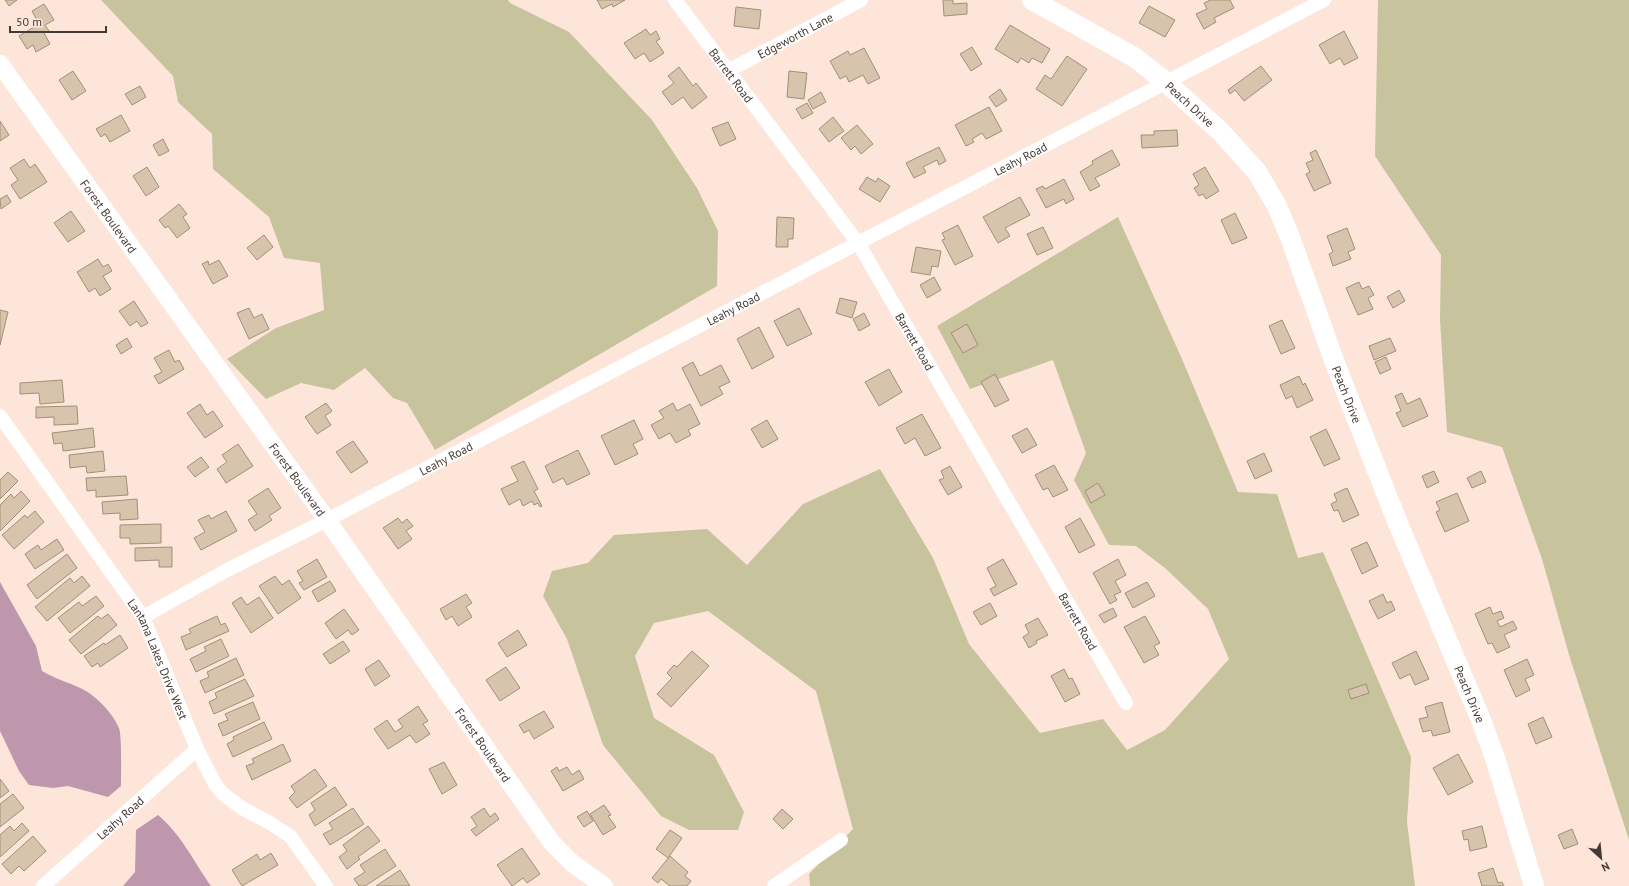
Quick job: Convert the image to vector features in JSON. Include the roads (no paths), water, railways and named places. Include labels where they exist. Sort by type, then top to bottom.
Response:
[{"type":"main road","name":"Peach Drive","points":[[1032,0],[1134,57],[1166,82],[1221,132],[1257,172],[1277,206],[1290,237],[1336,366],[1396,521],[1481,720],[1534,886]]},
{"type":"street","name":"Barrett Road","points":[[675,0],[858,243],[1126,703]]},
{"type":"street","name":"Edgeworth Lane","points":[[728,71],[861,0]]},
{"type":"street","name":"Leahy Road","points":[[143,617],[227,570],[327,520],[1324,0]]},
{"type":"street","name":"Forest Boulevard","points":[[0,64],[327,520],[552,843],[572,863],[604,886]]},
{"type":"street","name":"Lantana Lakes Drive West","points":[[0,416],[143,617],[197,749],[214,784],[222,794],[242,808],[290,836],[326,886]]},
{"type":"street","name":"Leahy Road","points":[[43,886],[197,749]]},
{"type":"street","points":[[774,886],[841,840]]}]
